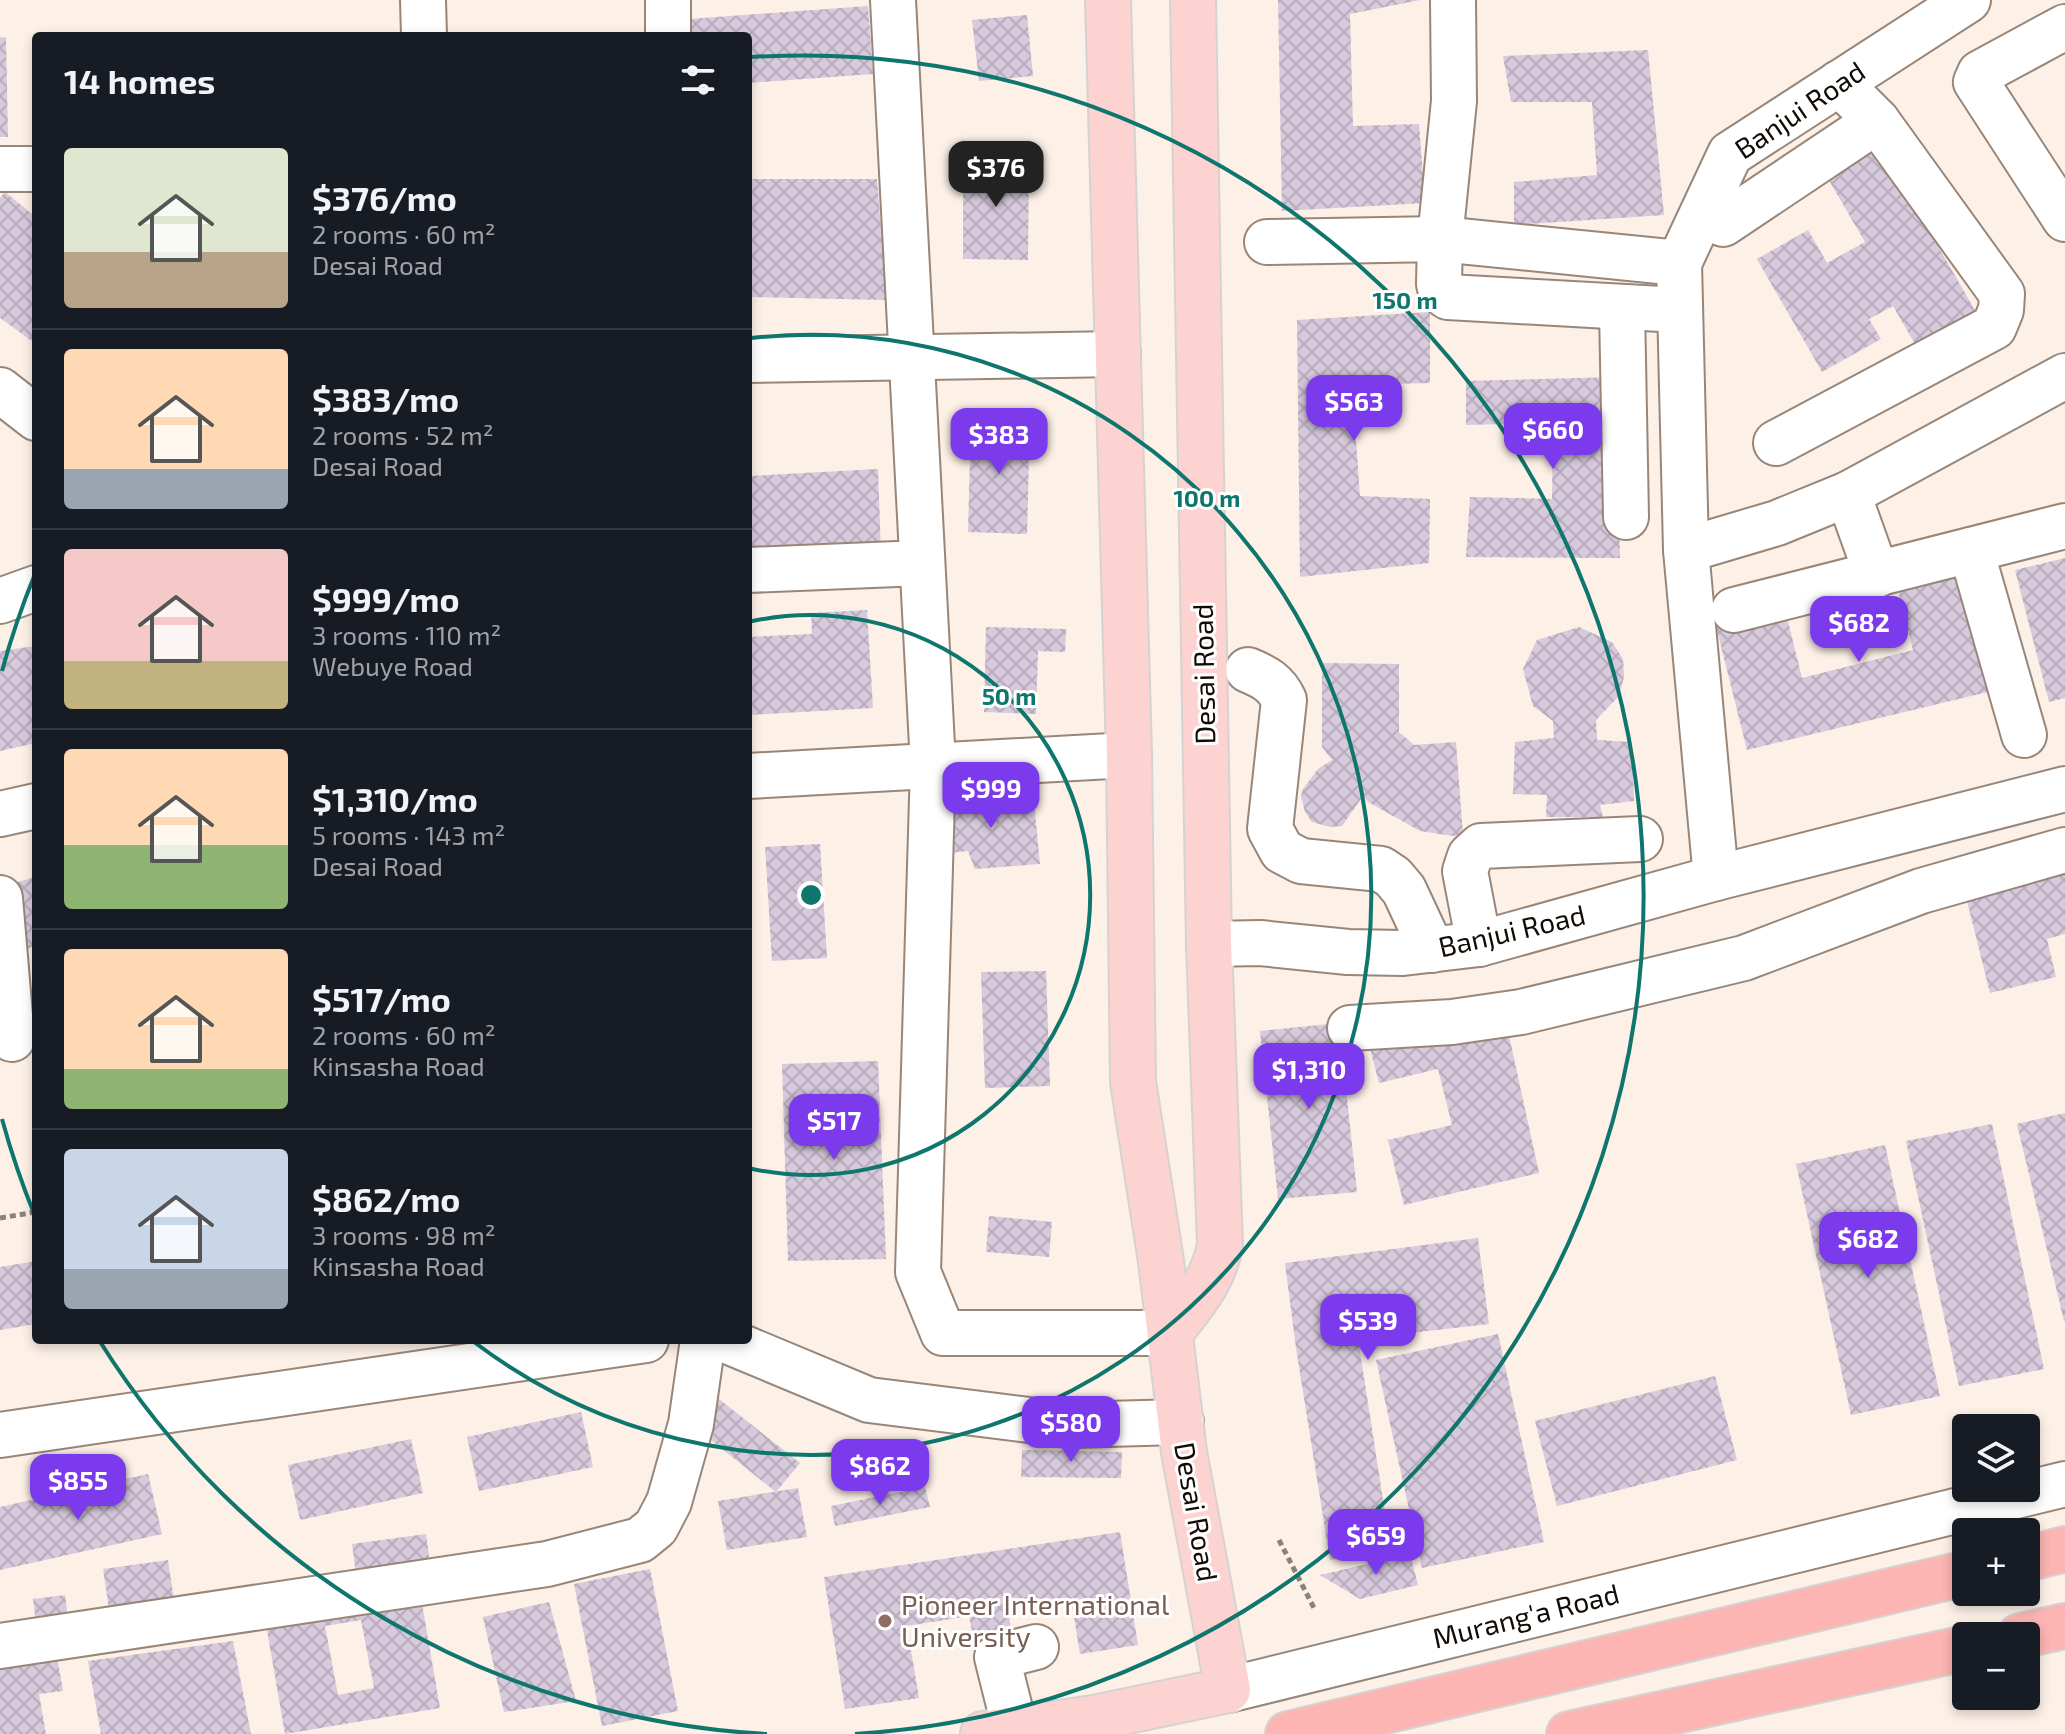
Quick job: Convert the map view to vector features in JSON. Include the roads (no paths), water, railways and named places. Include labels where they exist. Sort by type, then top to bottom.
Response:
[{"type":"highway","points":[[2040,1555],[2065,1549]]},
{"type":"highway","name":"Murang'a Road","points":[[1288,1734],[1952,1576]]},
{"type":"highway","points":[[2040,1632],[2065,1626]]},
{"type":"highway","points":[[1569,1734],[1952,1651]]},
{"type":"main road","name":"Desai Road","points":[[1108,0],[1129,755],[1133,1082],[1161,1261],[1184,1452],[1228,1690]]},
{"type":"main road","name":"Desai Road","points":[[1170,1333],[1217,1267],[1220,1245],[1209,944],[1193,0]]},
{"type":"main road","name":"Murang'a Road","points":[[999,1732],[1094,1718],[1228,1690]]},
{"type":"street","points":[[423,0],[424,32]]},
{"type":"street","points":[[668,0],[668,32]]},
{"type":"street","points":[[893,0],[933,765],[918,1272],[943,1333],[1170,1333]]},
{"type":"street","points":[[1453,0],[1454,101],[1440,239],[1441,292],[1448,297],[1496,301],[1679,310]]},
{"type":"street","name":"Banjui Road","points":[[1716,878],[1686,550],[1679,263],[1730,154],[1839,83],[1941,7]]},
{"type":"street","points":[[2065,27],[1980,73],[1976,82],[2065,219]]},
{"type":"street","points":[[1776,443],[1994,327],[2001,310],[2002,294],[1877,121],[1839,83]]},
{"type":"street","points":[[1723,224],[1877,121]]},
{"type":"street","points":[[0,169],[32,169]]},
{"type":"street","points":[[1267,242],[1440,239],[1679,263]]},
{"type":"street","points":[[1496,301],[1498,246]]},
{"type":"street","points":[[1622,308],[1626,517]]},
{"type":"street","points":[[752,360],[1118,354]]},
{"type":"street","points":[[1686,550],[1777,523],[1848,494],[2065,376]]},
{"type":"street","points":[[0,390],[32,415]]},
{"type":"street","points":[[1848,494],[1877,575]]},
{"type":"street","points":[[1734,610],[2065,526]]},
{"type":"street","points":[[1971,550],[2024,735]]},
{"type":"street","points":[[752,570],[922,563]]},
{"type":"street","points":[[0,601],[32,589]]},
{"type":"street","points":[[1248,670],[1266,678],[1278,688],[1284,700],[1270,829],[1282,851],[1301,861],[1381,869],[1404,890],[1432,950]]},
{"type":"street","points":[[752,776],[1129,755]]},
{"type":"street","name":"Banjui Road","points":[[1209,944],[1260,943],[1348,952],[1403,953],[1479,944],[1716,878],[2064,793]]},
{"type":"street","points":[[0,814],[32,807]]},
{"type":"street","points":[[1479,944],[1465,871],[1470,856],[1481,846],[1640,839]]},
{"type":"street","points":[[1350,1028],[1452,1022],[1521,1012],[1744,958],[1921,891],[2065,850]]},
{"type":"street","points":[[0,898],[16,1038]]},
{"type":"street","points":[[0,1435],[619,1344]]},
{"type":"street","points":[[0,1646],[547,1564],[640,1540],[656,1527],[669,1502],[691,1424],[702,1344]]},
{"type":"street","points":[[735,1344],[869,1400],[1069,1425],[1181,1422]]},
{"type":"street","name":"Murang'a Road","points":[[1228,1690],[2065,1484]]},
{"type":"street","points":[[998,1656],[999,1732]]},
{"type":"place","name":"Pioneer International University","points":[[885,1621]]}]
